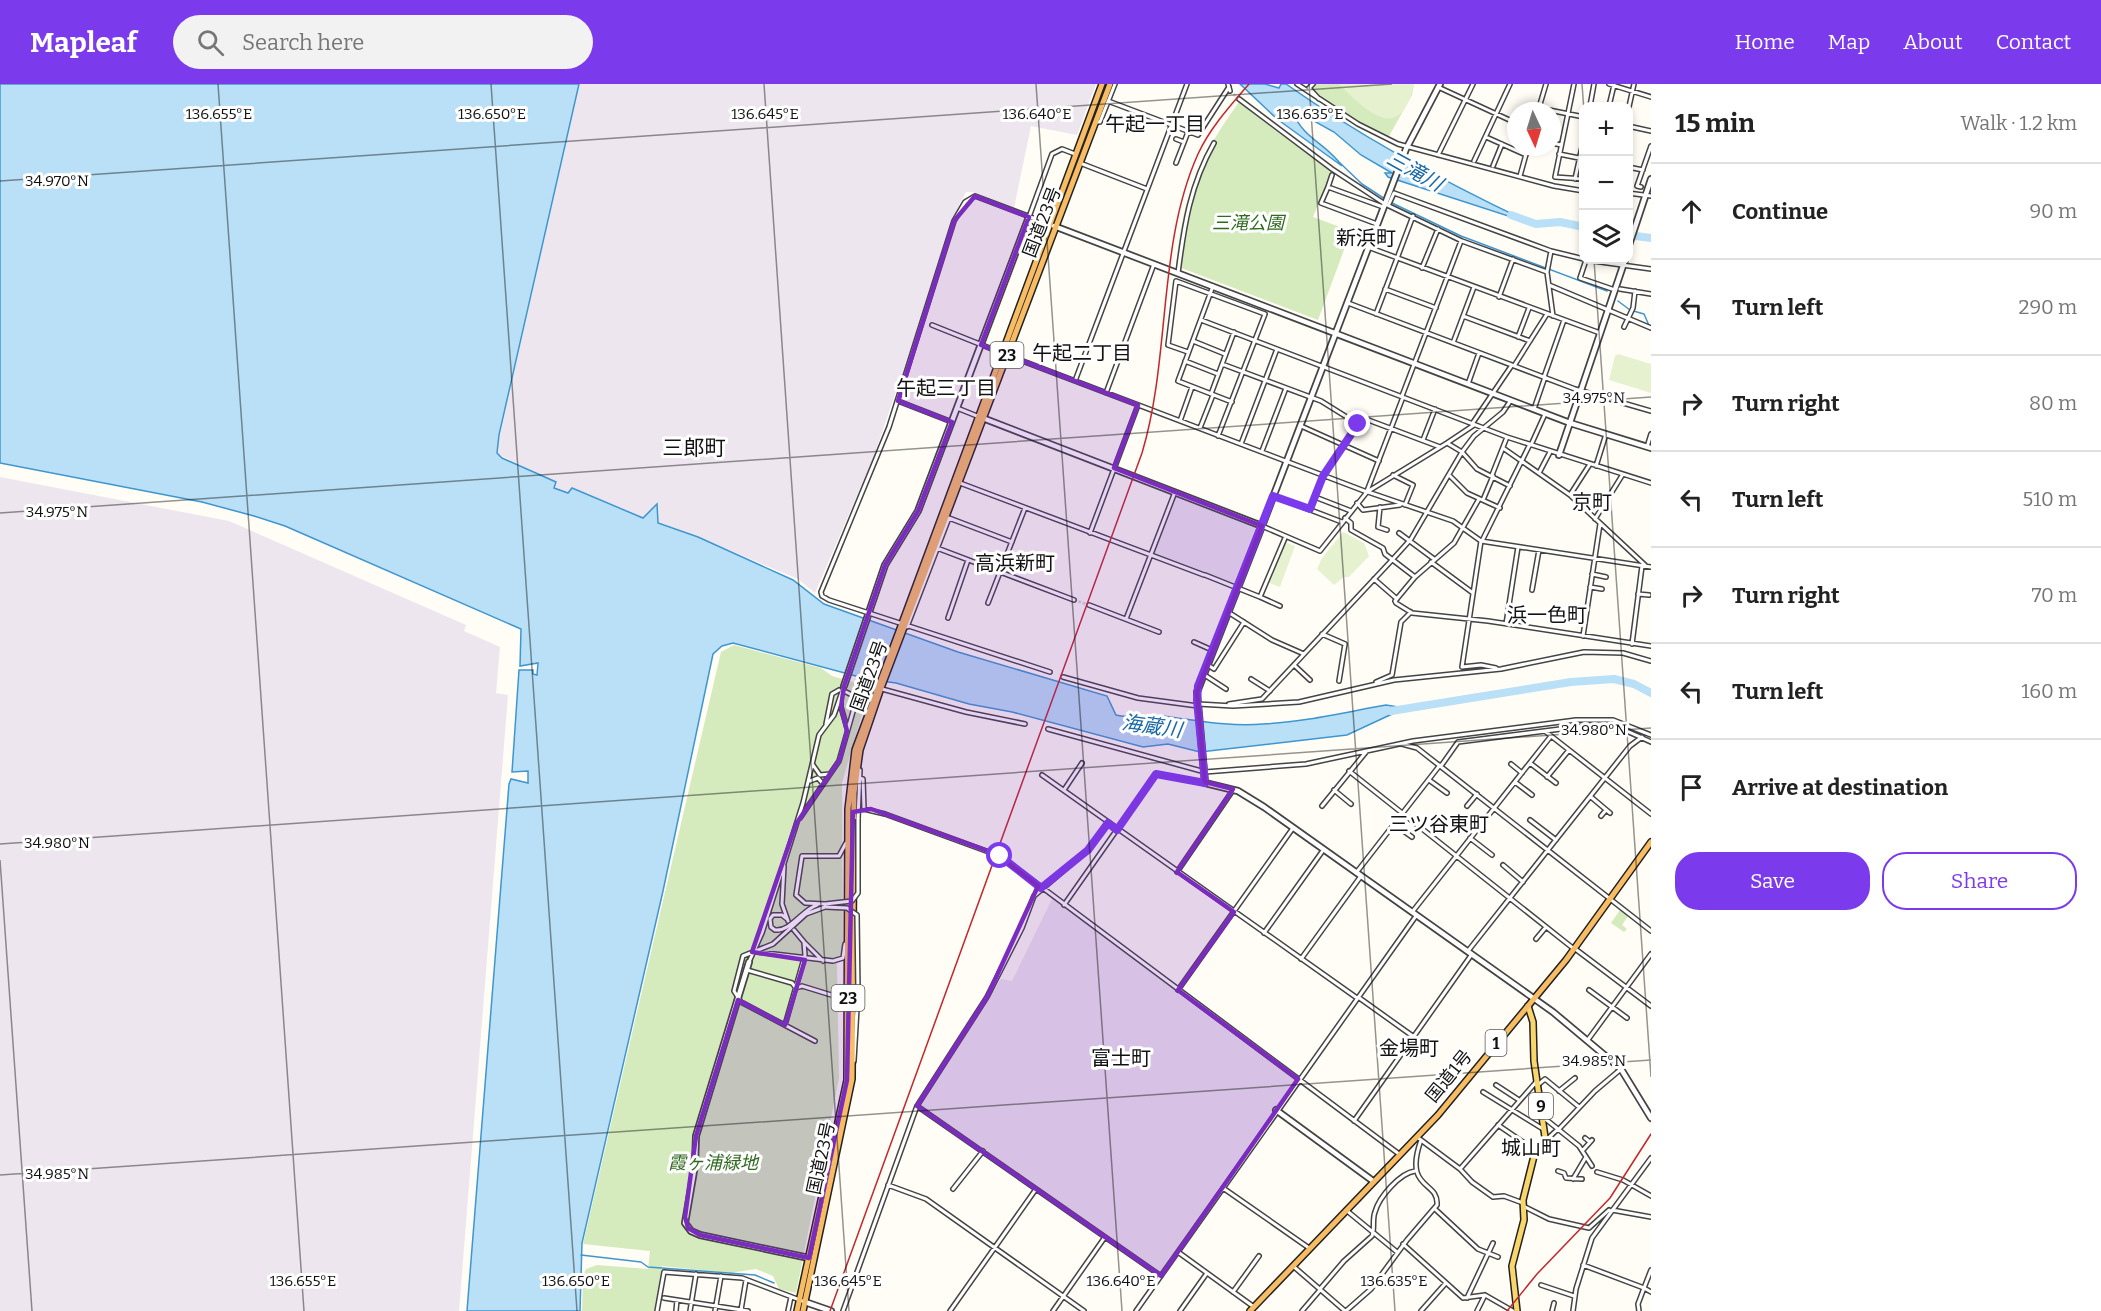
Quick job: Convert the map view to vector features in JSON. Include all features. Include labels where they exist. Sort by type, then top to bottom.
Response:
[{"type":"highway","name":"国道23号","points":[[1004,354],[1048,224],[1102,84]]},
{"type":"highway","name":"国道23号","points":[[803,1311],[802,1301],[809,1258],[844,1096],[848,1045],[849,789],[857,743],[1004,354],[1056,227],[1110,84]]},
{"type":"highway","name":"国道23号","points":[[903,626],[947,517],[980,417]]},
{"type":"highway","name":"国道23号","points":[[797,1311],[802,1301],[852,1079],[854,793],[858,757],[880,686]]},
{"type":"highway","name":"国道1号","points":[[1252,1309],[1373,1181],[1419,1138],[1535,999],[1651,842]]},
{"type":"main road","name":"9","points":[[1515,1311],[1512,1268],[1524,1220],[1523,1204],[1536,1151],[1544,1142],[1533,1022],[1528,1006]]},
{"type":"street","points":[[1096,122],[1100,122],[1115,84]]},
{"type":"street","points":[[1074,381],[1187,84]]},
{"type":"street","points":[[1297,84],[1320,101],[1376,134],[1406,148],[1579,190]]},
{"type":"street","points":[[1313,84],[1309,88],[1320,101]]},
{"type":"street","points":[[1438,155],[1473,84]]},
{"type":"street","points":[[1474,160],[1510,84]]},
{"type":"street","points":[[1540,102],[1546,84]]},
{"type":"street","points":[[1561,148],[1574,84]]},
{"type":"street","points":[[1591,102],[1594,84]]},
{"type":"street","points":[[1609,84],[1651,97]]},
{"type":"street","points":[[1630,102],[1634,84]]},
{"type":"street","points":[[1205,783],[1197,692],[1406,148],[1439,85],[1507,119]]},
{"type":"street","points":[[1610,102],[1614,85]]},
{"type":"street","points":[[1108,101],[1198,135],[1229,87]]},
{"type":"street","points":[[1239,99],[1332,169],[1386,205]]},
{"type":"street","points":[[1561,113],[1579,116]]},
{"type":"street","points":[[1633,127],[1651,131]]},
{"type":"street","points":[[1176,163],[1188,132]]},
{"type":"street","points":[[1485,137],[1507,146]]},
{"type":"street","points":[[1176,139],[1184,142]]},
{"type":"street","points":[[1178,273],[1189,203],[1202,165],[1214,143]]},
{"type":"street","points":[[1493,166],[1502,144]]},
{"type":"street","points":[[1641,187],[1637,186],[1651,146]]},
{"type":"street","points":[[809,1258],[700,1235],[691,1231],[686,1223],[695,1165],[696,1136],[752,952],[762,933],[809,783],[819,735],[836,710],[885,565],[918,511],[1052,154],[1062,149],[1075,154]]},
{"type":"street","points":[[1561,154],[1579,157]]},
{"type":"street","points":[[1520,176],[1526,156]]},
{"type":"street","points":[[1559,156],[1554,177],[1579,179]]},
{"type":"street","points":[[1080,163],[1147,189]]},
{"type":"street","points":[[1575,179],[1579,167]]},
{"type":"street","points":[[1633,168],[1643,170]]},
{"type":"street","points":[[1332,175],[1321,203],[1377,224]]},
{"type":"street","points":[[1633,236],[1651,179]]},
{"type":"street","points":[[1328,187],[1386,205],[1461,241],[1547,269]]},
{"type":"street","points":[[1386,205],[1394,193],[1551,251],[1579,258]]},
{"type":"street","points":[[1050,672],[829,600],[822,596],[821,591],[898,401],[954,221],[965,202],[975,196],[1570,423],[1649,448],[1651,434]]},
{"type":"street","points":[[1376,314],[1413,216]]},
{"type":"street","points":[[1422,268],[1438,229]]},
{"type":"street","points":[[1367,492],[1461,241]]},
{"type":"street","points":[[1368,247],[1600,334]]},
{"type":"street","points":[[1551,251],[1547,269],[1553,316]]},
{"type":"street","points":[[1499,297],[1513,259]]},
{"type":"street","points":[[1106,393],[1154,264]]},
{"type":"street","points":[[1584,264],[1580,278],[1612,289]]},
{"type":"street","points":[[1559,455],[1624,264]]},
{"type":"street","points":[[1628,264],[1651,269]]},
{"type":"street","points":[[1188,352],[1168,345],[1176,280],[1265,314]]},
{"type":"street","points":[[1550,285],[1649,328]]},
{"type":"street","points":[[1213,286],[1178,381],[1232,402]]},
{"type":"street","points":[[1453,343],[1474,287]]},
{"type":"street","points":[[1385,289],[1436,308]]},
{"type":"street","points":[[1620,289],[1651,294]]},
{"type":"street","points":[[1624,327],[1632,310],[1635,291]]},
{"type":"street","points":[[1347,303],[1513,366],[1651,411]]},
{"type":"street","points":[[1218,435],[1267,307]]},
{"type":"street","points":[[1518,337],[1529,308]]},
{"type":"street","points":[[957,408],[1262,526],[1320,551],[1367,492],[1447,443],[1473,424],[1547,314]]},
{"type":"street","points":[[1463,316],[1530,341]]},
{"type":"street","points":[[1201,320],[1483,428],[1559,455],[1651,483]]},
{"type":"street","points":[[1534,409],[1564,320]]},
{"type":"street","points":[[932,325],[1323,476],[1453,521],[1481,541],[1646,566]]},
{"type":"street","points":[[1200,428],[1234,332]]},
{"type":"street","points":[[1193,341],[1226,354]]},
{"type":"street","points":[[1241,444],[1277,349]]},
{"type":"street","points":[[1468,384],[1479,353]]},
{"type":"street","points":[[1185,361],[1218,374]]},
{"type":"street","points":[[1222,364],[1311,398],[1358,424]]},
{"type":"street","points":[[1180,421],[1192,387]]},
{"type":"street","points":[[1262,452],[1286,388]]},
{"type":"street","points":[[1224,706],[1261,699],[1270,691],[1411,539],[1462,452],[1483,428],[1503,412],[1511,400]]},
{"type":"street","points":[[898,401],[952,422]]},
{"type":"street","points":[[1090,533],[1138,405]]},
{"type":"street","points":[[1423,440],[1435,409]]},
{"type":"street","points":[[1501,669],[1481,665],[1462,667],[1481,541],[1500,508],[1545,414]]},
{"type":"street","points":[[1310,509],[1323,476],[1363,418],[1440,447]]},
{"type":"street","points":[[1300,426],[1379,461]]},
{"type":"street","points":[[1596,466],[1606,434]]},
{"type":"street","points":[[1397,599],[1414,577],[1454,543],[1493,476],[1507,436]]},
{"type":"street","points":[[1447,443],[1462,452],[1477,469],[1510,486]]},
{"type":"street","points":[[1503,448],[1570,495],[1646,566]]},
{"type":"street","points":[[1539,473],[1550,452]]},
{"type":"street","points":[[1570,495],[1590,464]]},
{"type":"street","points":[[1595,519],[1623,474]]},
{"type":"street","points":[[1393,476],[1413,485],[1404,505]]},
{"type":"street","points":[[1450,476],[1467,494],[1500,508]]},
{"type":"street","points":[[958,482],[1281,606]]},
{"type":"street","points":[[1126,620],[1175,492]]},
{"type":"street","points":[[1273,496],[1341,522]]},
{"type":"street","points":[[1315,497],[1350,511]]},
{"type":"street","points":[[1357,503],[1363,510],[1404,505]]},
{"type":"street","points":[[1380,507],[1378,527],[1387,530]]},
{"type":"street","points":[[988,603],[1025,508]]},
{"type":"street","points":[[903,626],[937,548],[947,517],[1012,542]]},
{"type":"street","points":[[1345,518],[1351,523],[1350,530],[1371,540],[1414,577]]},
{"type":"street","points":[[1583,636],[1600,524]]},
{"type":"street","points":[[1399,533],[1411,539],[1473,593]]},
{"type":"street","points":[[1260,597],[1286,537]]},
{"type":"street","points":[[1506,624],[1518,547]]},
{"type":"street","points":[[937,548],[1074,600]]},
{"type":"street","points":[[1532,590],[1539,550]]},
{"type":"street","points":[[948,618],[969,560]]},
{"type":"street","points":[[1632,644],[1638,594],[1646,566]]},
{"type":"street","points":[[1592,574],[1606,577]]},
{"type":"street","points":[[1374,579],[1397,599],[1396,603],[1411,612],[1651,646]]},
{"type":"street","points":[[1590,587],[1602,589]]},
{"type":"street","points":[[1638,594],[1649,595]]},
{"type":"street","points":[[1089,605],[1159,632]]},
{"type":"street","points":[[1228,612],[1272,640],[1304,654]]},
{"type":"street","points":[[1372,685],[1392,675],[1401,622],[1411,612]]},
{"type":"street","points":[[1207,664],[1214,669],[1244,622]]},
{"type":"street","points":[[1322,634],[1345,644],[1339,681]]},
{"type":"street","points":[[1194,642],[1224,653]]},
{"type":"street","points":[[1063,677],[1138,698],[1198,706],[1224,706],[1299,702],[1372,685],[1438,674],[1501,669],[1593,652],[1628,654],[1651,661]]},
{"type":"street","points":[[1294,665],[1310,680]]},
{"type":"street","points":[[1203,674],[1226,689]]},
{"type":"street","points":[[1251,679],[1270,691]]},
{"type":"street","points":[[880,686],[966,712],[1025,724]]},
{"type":"street","points":[[825,726],[832,694],[843,689]]},
{"type":"street","points":[[843,689],[841,707],[847,731]]},
{"type":"street","points":[[796,824],[840,759],[856,701],[854,696],[843,689]]},
{"type":"street","points":[[1048,729],[1205,771],[1306,764],[1401,743],[1602,718],[1627,724],[1651,735]]},
{"type":"street","points":[[789,844],[783,867],[782,900],[788,920],[782,915],[774,915],[770,919],[771,927],[777,931],[783,929],[809,908],[846,903],[855,899],[858,893],[859,778],[868,724]]},
{"type":"street","points":[[1458,742],[1600,724],[1620,728],[1651,742]]},
{"type":"street","points":[[1545,731],[1651,814]]},
{"type":"street","points":[[1301,959],[1394,824],[1458,742],[1460,736]]},
{"type":"street","points":[[1136,1311],[1276,1110],[1358,998],[1456,855],[1551,736]]},
{"type":"street","points":[[1354,1121],[1414,1037],[1470,952],[1510,898],[1633,743],[1642,737]]},
{"type":"street","points":[[1401,743],[1417,748],[1651,931]]},
{"type":"street","points":[[1322,806],[1349,771],[1369,750]]},
{"type":"street","points":[[1547,777],[1569,750]]},
{"type":"street","points":[[1064,790],[1083,763]]},
{"type":"street","points":[[1530,763],[1556,783]]},
{"type":"street","points":[[813,764],[815,771],[820,775],[832,773]]},
{"type":"street","points":[[1511,764],[1522,773]]},
{"type":"street","points":[[1349,771],[1574,949],[1651,1006]]},
{"type":"street","points":[[1064,905],[1156,774],[1233,789],[1416,912],[1535,999],[1621,1069],[1651,1118]]},
{"type":"street","points":[[1042,775],[1414,1037]]},
{"type":"street","points":[[809,783],[818,778],[823,786]]},
{"type":"street","points":[[859,778],[863,779],[869,809],[996,854],[1399,1155]]},
{"type":"street","points":[[1429,780],[1447,793]]},
{"type":"street","points":[[1515,782],[1532,795]]},
{"type":"street","points":[[849,789],[846,844],[842,854],[837,857],[802,856],[795,889],[797,897],[805,903],[846,908],[857,915],[857,1043],[852,1079]]},
{"type":"street","points":[[1177,872],[1233,789]]},
{"type":"street","points":[[1334,790],[1351,804]]},
{"type":"street","points":[[1467,806],[1477,794]]},
{"type":"street","points":[[1591,797],[1608,811],[1601,816]]},
{"type":"street","points":[[1530,820],[1556,840]]},
{"type":"street","points":[[843,1311],[917,1106],[987,997],[1022,928],[1034,896],[1088,850],[1108,823]]},
{"type":"street","points":[[1394,824],[1412,837]]},
{"type":"street","points":[[1178,990],[1293,828]]},
{"type":"street","points":[[1470,838],[1492,855]]},
{"type":"street","points":[[1264,933],[1324,849]]},
{"type":"street","points":[[1503,865],[1523,882]]},
{"type":"street","points":[[752,952],[824,962],[837,961],[844,956],[849,897]]},
{"type":"street","points":[[815,1041],[738,1000],[734,991],[742,958],[773,944],[810,911],[825,906]]},
{"type":"street","points":[[1536,939],[1546,927]]},
{"type":"street","points":[[794,930],[824,962]]},
{"type":"street","points":[[785,1025],[805,959],[805,948],[801,939]]},
{"type":"street","points":[[1587,1041],[1651,954]]},
{"type":"street","points":[[747,970],[792,983],[796,988]]},
{"type":"street","points":[[796,988],[802,986],[842,999],[848,1045]]},
{"type":"street","points":[[1589,990],[1627,1018]]},
{"type":"street","points":[[1544,1142],[1621,1069]]},
{"type":"street","points":[[1559,1091],[1575,1078]]},
{"type":"street","points":[[1460,1169],[1537,1083],[1545,1079],[1579,1107]]},
{"type":"street","points":[[1496,1085],[1520,1100]]},
{"type":"street","points":[[1483,1092],[1544,1130]]},
{"type":"street","points":[[917,1106],[1161,1276]]},
{"type":"street","points":[[1276,1110],[1373,1181]]},
{"type":"street","points":[[1543,1118],[1583,1150],[1592,1166]]},
{"type":"street","points":[[1498,1125],[1536,1151]]},
{"type":"street","points":[[1293,1266],[1347,1311],[1375,1284],[1397,1252],[1435,1209],[1437,1198],[1415,1171],[1419,1138],[1493,1197],[1504,1196],[1544,1217],[1589,1228],[1609,1210],[1651,1217]]},
{"type":"street","points":[[1583,1150],[1591,1141],[1585,1138]]},
{"type":"street","points":[[953,1189],[983,1151]]},
{"type":"street","points":[[1573,1179],[1586,1156]]},
{"type":"street","points":[[1573,1311],[1574,1296],[1592,1238],[1651,1158]]},
{"type":"street","points":[[1302,1311],[1373,1233],[1374,1212],[1391,1187],[1404,1174],[1415,1171]]},
{"type":"street","points":[[1558,1171],[1564,1173],[1566,1178],[1582,1179]]},
{"type":"street","points":[[1597,1172],[1623,1180],[1651,1196]]},
{"type":"street","points":[[888,1185],[926,1199],[1084,1311]]},
{"type":"street","points":[[1223,1188],[1309,1248]]},
{"type":"street","points":[[950,1311],[1036,1189]]},
{"type":"street","points":[[1435,1209],[1478,1249],[1498,1257]]},
{"type":"street","points":[[1346,1210],[1397,1252]]},
{"type":"street","points":[[1053,1311],[1105,1237]]},
{"type":"street","points":[[1467,1298],[1489,1254],[1492,1243]]},
{"type":"street","points":[[1403,1245],[1444,1284],[1467,1298],[1485,1295],[1515,1311]]},
{"type":"street","points":[[1178,1252],[1233,1292],[1252,1309]]},
{"type":"street","points":[[1233,1292],[1259,1256]]},
{"type":"street","points":[[1583,1265],[1651,1292]]},
{"type":"street","points":[[1639,1311],[1638,1304],[1651,1270]]},
{"type":"street","points":[[657,1311],[664,1272],[747,1280],[831,1311]]},
{"type":"street","points":[[1180,1311],[1207,1273]]},
{"type":"street","points":[[690,1311],[696,1274]]},
{"type":"street","points":[[716,1309],[721,1276]]},
{"type":"street","points":[[741,1310],[747,1280]]},
{"type":"street","points":[[1421,1311],[1444,1284]]},
{"type":"street","points":[[1541,1285],[1574,1296]]},
{"type":"street","points":[[1477,1311],[1485,1295]]},
{"type":"street","points":[[788,1311],[791,1297]]},
{"type":"street","points":[[664,1298],[716,1309],[748,1311]]},
{"type":"street","points":[[676,1311],[678,1300]]},
{"type":"street","points":[[1551,1311],[1554,1303]]},
{"type":"highlighted area","points":[[975,196],[1029,217],[981,345],[1138,405],[1114,468],[1262,526],[1197,692],[1205,782],[1233,789],[1177,872],[1234,912],[1178,990],[1298,1079],[1161,1276],[917,1106],[987,997],[1038,886],[996,854],[871,809],[853,812],[847,1080],[809,1258],[700,1235],[688,1228],[685,1217],[696,1136],[738,1000],[785,1025],[805,960],[752,952],[796,824],[840,759],[847,731],[841,707],[844,686],[885,565],[918,511],[952,422],[898,401],[954,221]]},
{"type":"shaded area","points":[[579,84],[1096,84],[1077,135],[1031,126],[1014,208],[972,192],[966,192],[960,203],[874,456],[815,593],[798,579],[698,537],[643,518],[572,488],[568,493],[554,488],[556,483],[496,453]]},
{"type":"shaded area","points":[[0,477],[229,521],[466,625],[464,631],[500,647],[496,693],[508,695],[459,1311],[0,1311]]},
{"type":"shaded area","points":[[1176,495],[1256,526],[1233,585],[1153,554]]},
{"type":"shaded area","points":[[1052,899],[1296,1080],[1160,1272],[920,1105],[1001,979],[1012,981]]},
{"type":"green space","points":[[1314,84],[1414,84],[1412,95],[1388,138],[1322,100],[1312,88]]},
{"type":"green space","points":[[1339,84],[1414,84],[1408,103],[1400,114],[1392,118],[1371,112]]},
{"type":"green space","name":"三滝公園","points":[[1239,102],[1332,171],[1313,217],[1351,231],[1318,320],[1176,266],[1183,218],[1195,179],[1213,142]]},
{"type":"green space","points":[[1618,354],[1651,364],[1651,393],[1609,380],[1615,356]]},
{"type":"green space","points":[[1343,532],[1364,543],[1369,556],[1349,577],[1344,577],[1334,585],[1317,569],[1322,558]]},
{"type":"green space","points":[[1285,542],[1295,546],[1280,587],[1269,583]]},
{"type":"green space","name":"霞ヶ浦緑地","points":[[734,645],[821,668],[832,676],[870,687],[842,783],[843,946],[837,964],[839,1078],[796,1293],[779,1289],[773,1276],[756,1269],[730,1273],[662,1266],[654,1311],[582,1311],[583,1276],[586,1269],[597,1265],[648,1269],[650,1251],[583,1244],[721,652]]},
{"type":"green space","points":[[1620,910],[1628,916],[1622,925],[1627,929],[1624,932],[1611,923]]},
{"type":"water","points":[[0,84],[579,84],[499,435],[497,453],[502,458],[556,482],[554,488],[568,493],[572,488],[643,518],[657,504],[658,523],[698,537],[793,580],[824,604],[958,652],[1107,696],[1116,715],[1162,716],[1212,723],[1250,725],[1309,719],[1386,705],[1405,708],[1347,735],[1200,752],[1168,744],[1143,747],[1012,712],[969,704],[896,683],[867,679],[733,643],[722,646],[713,654],[663,891],[582,1243],[580,1311],[467,1311],[509,784],[511,779],[528,783],[528,771],[512,772],[519,670],[533,670],[533,674],[537,675],[538,663],[520,666],[521,629],[285,526],[202,502],[0,463]]},
{"type":"water","points":[[1240,84],[1265,84],[1279,88],[1281,84],[1286,84],[1407,160],[1533,224],[1388,177],[1385,173],[1392,173],[1361,155],[1334,132],[1298,112],[1293,113],[1303,129],[1330,152],[1342,166],[1277,119]]},
{"type":"waterway","points":[[1340,163],[1362,184],[1385,199]]},
{"type":"waterway","points":[[1392,203],[1461,236],[1607,291]]},
{"type":"waterway","name":"三滝川","points":[[1511,215],[1536,224],[1560,222],[1579,226]]},
{"type":"waterway","name":"三滝川","points":[[1633,236],[1651,238]]},
{"type":"waterway","points":[[1618,301],[1630,310],[1644,314],[1651,330]]},
{"type":"waterway","name":"海蔵川","points":[[1391,711],[1571,682],[1614,679],[1634,684],[1651,693]]},
{"type":"waterway","points":[[581,1255],[641,1262],[648,1267],[755,1275],[774,1283]]},
{"type":"tunnel","points":[[1230,91],[1239,99]]},
{"type":"tunnel","points":[[1074,600],[1089,605]]},
{"type":"railway","points":[[830,1311],[1142,453],[1151,416],[1170,263],[1185,189],[1208,135],[1249,84]]},
{"type":"railway","points":[[1507,1311],[1537,1274],[1610,1198],[1651,1134]]},
{"type":"district","name":"午起一丁目","points":[[1155,124]]},
{"type":"district","name":"新浜町","points":[[1366,238]]},
{"type":"district","name":"午起二丁目","points":[[1082,353]]},
{"type":"district","name":"午起三丁目","points":[[946,388]]},
{"type":"district","name":"三郎町","points":[[694,448]]},
{"type":"district","name":"京町","points":[[1592,502]]},
{"type":"district","name":"高浜新町","points":[[1015,563]]},
{"type":"district","name":"浜一色町","points":[[1547,615]]},
{"type":"district","name":"三ツ谷東町","points":[[1439,824]]},
{"type":"district","name":"金場町","points":[[1409,1048]]},
{"type":"district","name":"富士町","points":[[1121,1058]]},
{"type":"district","name":"城山町","points":[[1531,1148]]},
{"type":"route","points":[[1000,856],[1041,888],[1075,858],[1085,853],[1108,823],[1117,830],[1156,774],[1205,783],[1197,700],[1198,686],[1273,496],[1310,509],[1323,476],[1358,424]]}]
